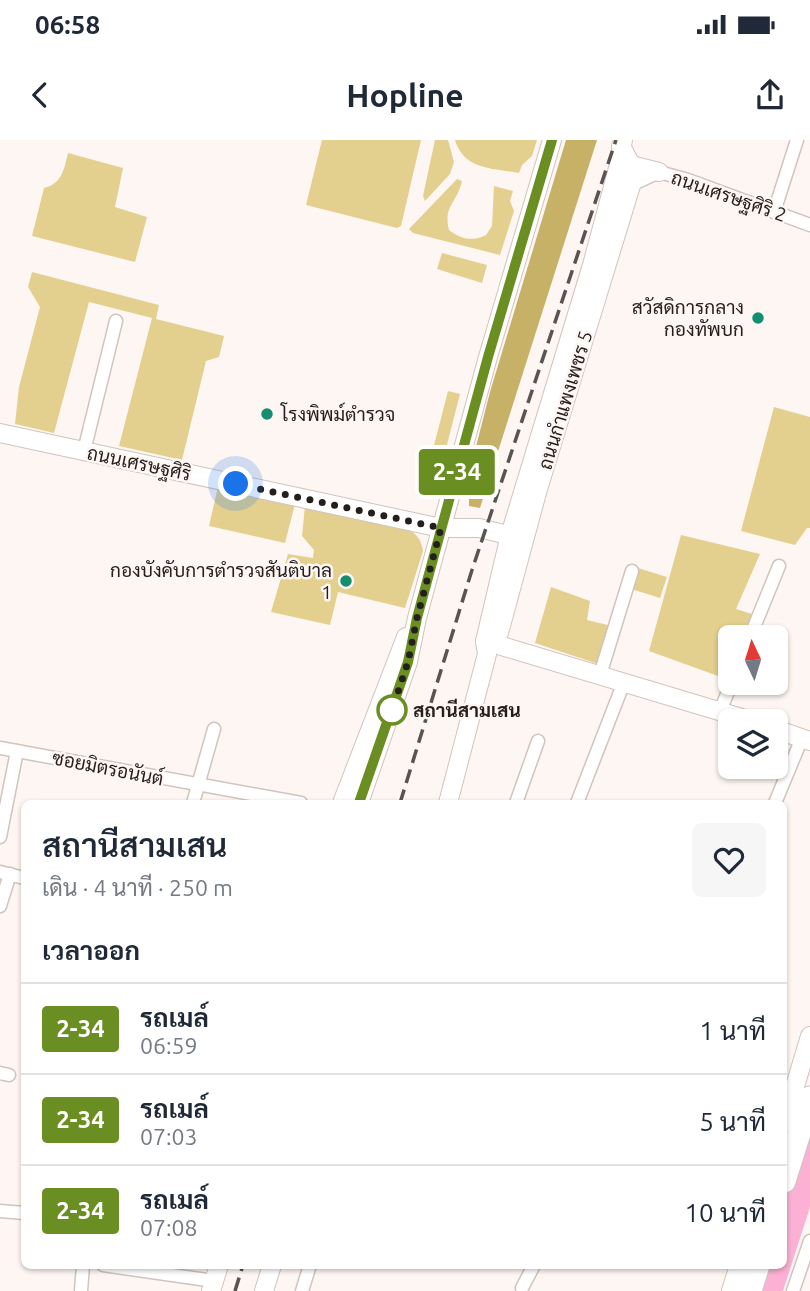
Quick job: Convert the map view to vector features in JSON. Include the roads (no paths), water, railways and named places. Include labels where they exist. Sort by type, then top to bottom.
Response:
[{"type":"highway","points":[[787,1171],[810,1098]]},
{"type":"highway","points":[[750,1291],[757,1269]]},
{"type":"street","points":[[360,800],[408,662],[417,618],[513,265],[552,140]]},
{"type":"street","points":[[774,212],[797,140]]},
{"type":"street","name":"ถนนกำแพงเพชร 5","points":[[517,537],[633,179],[631,165],[622,143]]},
{"type":"street","name":"ถนนกำแพงเพชร 5","points":[[448,800],[611,196],[622,143]]},
{"type":"street","points":[[631,165],[659,172]]},
{"type":"street","name":"ถนนเศรษฐศิริ 2","points":[[611,196],[659,172],[810,225]]},
{"type":"street","points":[[84,451],[116,321]]},
{"type":"street","name":"ถนนเศรษฐศิริ","points":[[0,433],[441,528],[479,528],[517,537]]},
{"type":"street","points":[[755,625],[779,566]]},
{"type":"street","points":[[600,675],[632,570]]},
{"type":"street","points":[[343,800],[402,645],[417,618]]},
{"type":"street","points":[[489,646],[600,675],[718,710]]},
{"type":"street","points":[[578,800],[624,682]]},
{"type":"street","points":[[194,800],[214,729]]},
{"type":"street","points":[[776,800],[806,739],[788,733]]},
{"type":"street","points":[[517,800],[538,741]]},
{"type":"street","name":"ซอยมิตรอนันต์","points":[[0,748],[284,800]]},
{"type":"street","points":[[0,837],[17,751]]},
{"type":"street","points":[[0,906],[5,873]]},
{"type":"street","points":[[787,1113],[810,1036]]},
{"type":"street","points":[[0,1212],[21,1213]]},
{"type":"street","points":[[793,1291],[810,1241]]},
{"type":"street","points":[[81,1291],[83,1269]]},
{"type":"street","points":[[135,1269],[215,1279]]},
{"type":"street","points":[[264,1291],[271,1269]]},
{"type":"street","points":[[302,1291],[309,1269]]},
{"type":"street","points":[[522,1289],[532,1269]]},
{"type":"street","points":[[732,1291],[738,1269]]},
{"type":"railway","points":[[401,800],[472,570],[616,140]]},
{"type":"railway","points":[[235,1291],[242,1269]]},
{"type":"place","name":"สวัสดิการกลาง กองทัพบก","points":[[758,318]]},
{"type":"place","name":"โรงพิพม์ตำรวจ","points":[[267,414]]},
{"type":"place","name":"กองบังคับการตำรวจสันติบาล 1","points":[[346,581]]},
{"type":"place","name":"สถานีสามเสน","points":[[392,710]]}]
